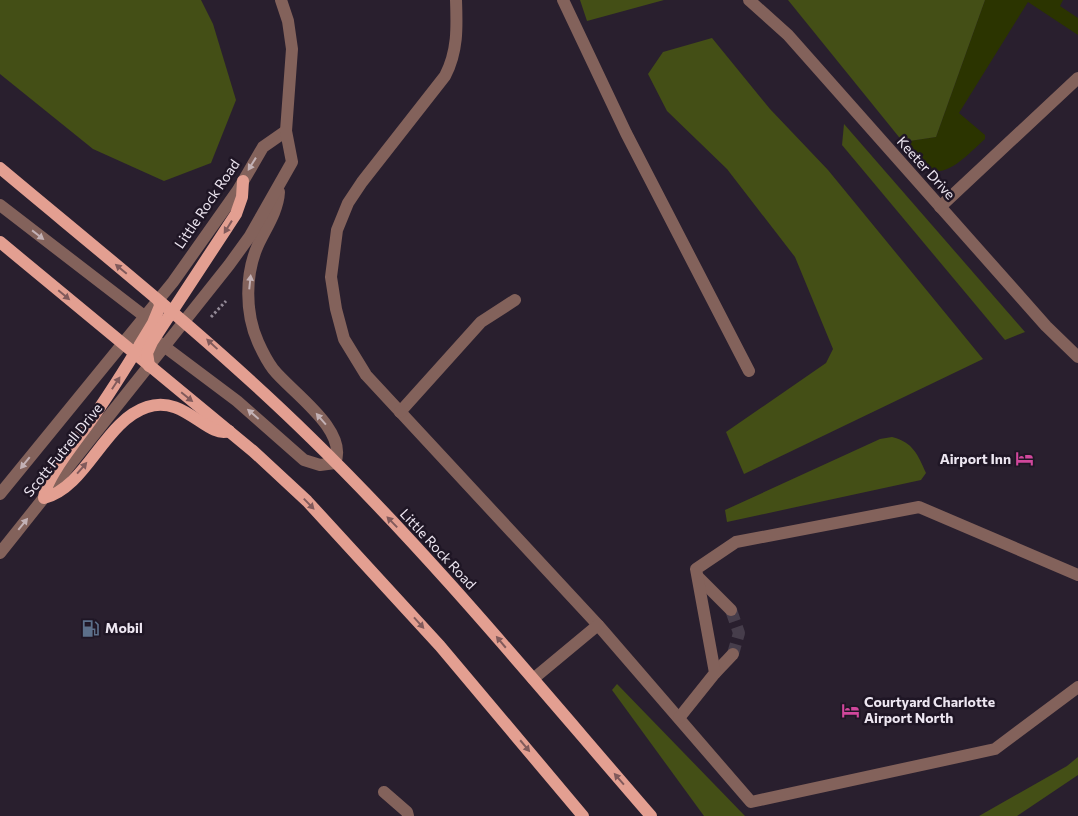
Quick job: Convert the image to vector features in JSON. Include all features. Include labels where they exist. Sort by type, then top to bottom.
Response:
[{"type":"main road","points":[[0,168],[159,300],[160,306],[152,328],[147,353],[149,366]]},
{"type":"main road","points":[[44,498],[46,487],[56,470],[134,354],[152,328],[172,311],[236,214],[242,197],[243,181]]},
{"type":"main road","points":[[0,242],[281,476],[338,534],[440,646],[583,816]]},
{"type":"main road","name":"Little Rock Road","points":[[159,300],[229,360],[336,463],[442,575],[651,816]]},
{"type":"main road","points":[[44,498],[60,491],[119,427],[135,413],[147,407],[176,407],[190,413],[210,428],[221,432],[229,431]]},
{"type":"street","points":[[149,366],[250,236],[292,162],[286,131],[292,49],[288,21],[281,0]]},
{"type":"street","points":[[456,0],[457,32],[452,62],[445,76],[362,182],[348,203],[337,230],[331,277],[336,309],[344,339],[366,375],[598,625],[751,802],[995,749],[1078,687]]},
{"type":"street","points":[[563,0],[626,133],[749,371]]},
{"type":"street","name":"Keeter Drive","points":[[749,0],[788,35],[1046,326],[1078,358]]},
{"type":"street","points":[[940,207],[1078,78]]},
{"type":"street","name":"Little Rock Road","points":[[159,300],[243,181],[263,148],[286,131]]},
{"type":"street","points":[[0,205],[152,328],[165,346],[243,406],[304,460],[320,465],[336,463],[337,447],[330,430],[320,416],[273,368],[258,342],[251,324],[248,298],[252,264],[274,212],[279,196],[278,185]]},
{"type":"street","points":[[400,412],[481,322],[515,300]]},
{"type":"street","points":[[123,344],[152,328],[173,330],[185,321]]},
{"type":"street","name":"Scott Futrell Drive","points":[[0,494],[123,344]]},
{"type":"street","name":"Scott Futrell Drive","points":[[0,553],[149,366]]},
{"type":"street","points":[[715,673],[696,569],[736,542],[918,507],[1078,575]]},
{"type":"street","points":[[698,577],[731,610]]},
{"type":"street","points":[[533,679],[598,625]]},
{"type":"street","points":[[679,718],[715,673],[733,654]]},
{"type":"street","points":[[384,792],[407,812],[408,816]]},
{"type":"path","points":[[210,317],[226,301]]},
{"type":"green space","points":[[0,0],[201,0],[213,24],[236,100],[211,163],[164,181],[93,149],[0,74]]},
{"type":"green space","points":[[580,0],[664,0],[587,21]]},
{"type":"green space","points":[[788,0],[985,0],[936,137],[903,142]]},
{"type":"green space","points":[[985,0],[1063,0],[1060,6],[1078,18],[1078,35],[1028,2],[959,113],[985,135],[985,139],[958,163],[942,171],[934,171],[920,163],[903,142],[936,137]]},
{"type":"green space","points":[[712,38],[770,109],[828,170],[983,359],[744,474],[726,432],[826,363],[833,349],[795,257],[727,169],[667,111],[648,74],[663,52]]},
{"type":"green space","points":[[844,124],[1025,332],[1005,340],[842,145]]},
{"type":"green space","points":[[892,437],[905,442],[914,450],[926,473],[921,480],[727,522],[725,510],[880,439]]},
{"type":"green space","points":[[617,684],[745,816],[704,816],[612,690]]},
{"type":"green space","points":[[1078,757],[1078,775],[1017,816],[979,816],[1067,766]]},
{"type":"tunnel","points":[[731,610],[739,633],[733,654]]},
{"type":"place","name":"Airport Inn","points":[[1025,459]]},
{"type":"place","name":"Mobil","points":[[91,628]]},
{"type":"place","name":"Courtyard Charlotte Airport North","points":[[850,710]]}]
